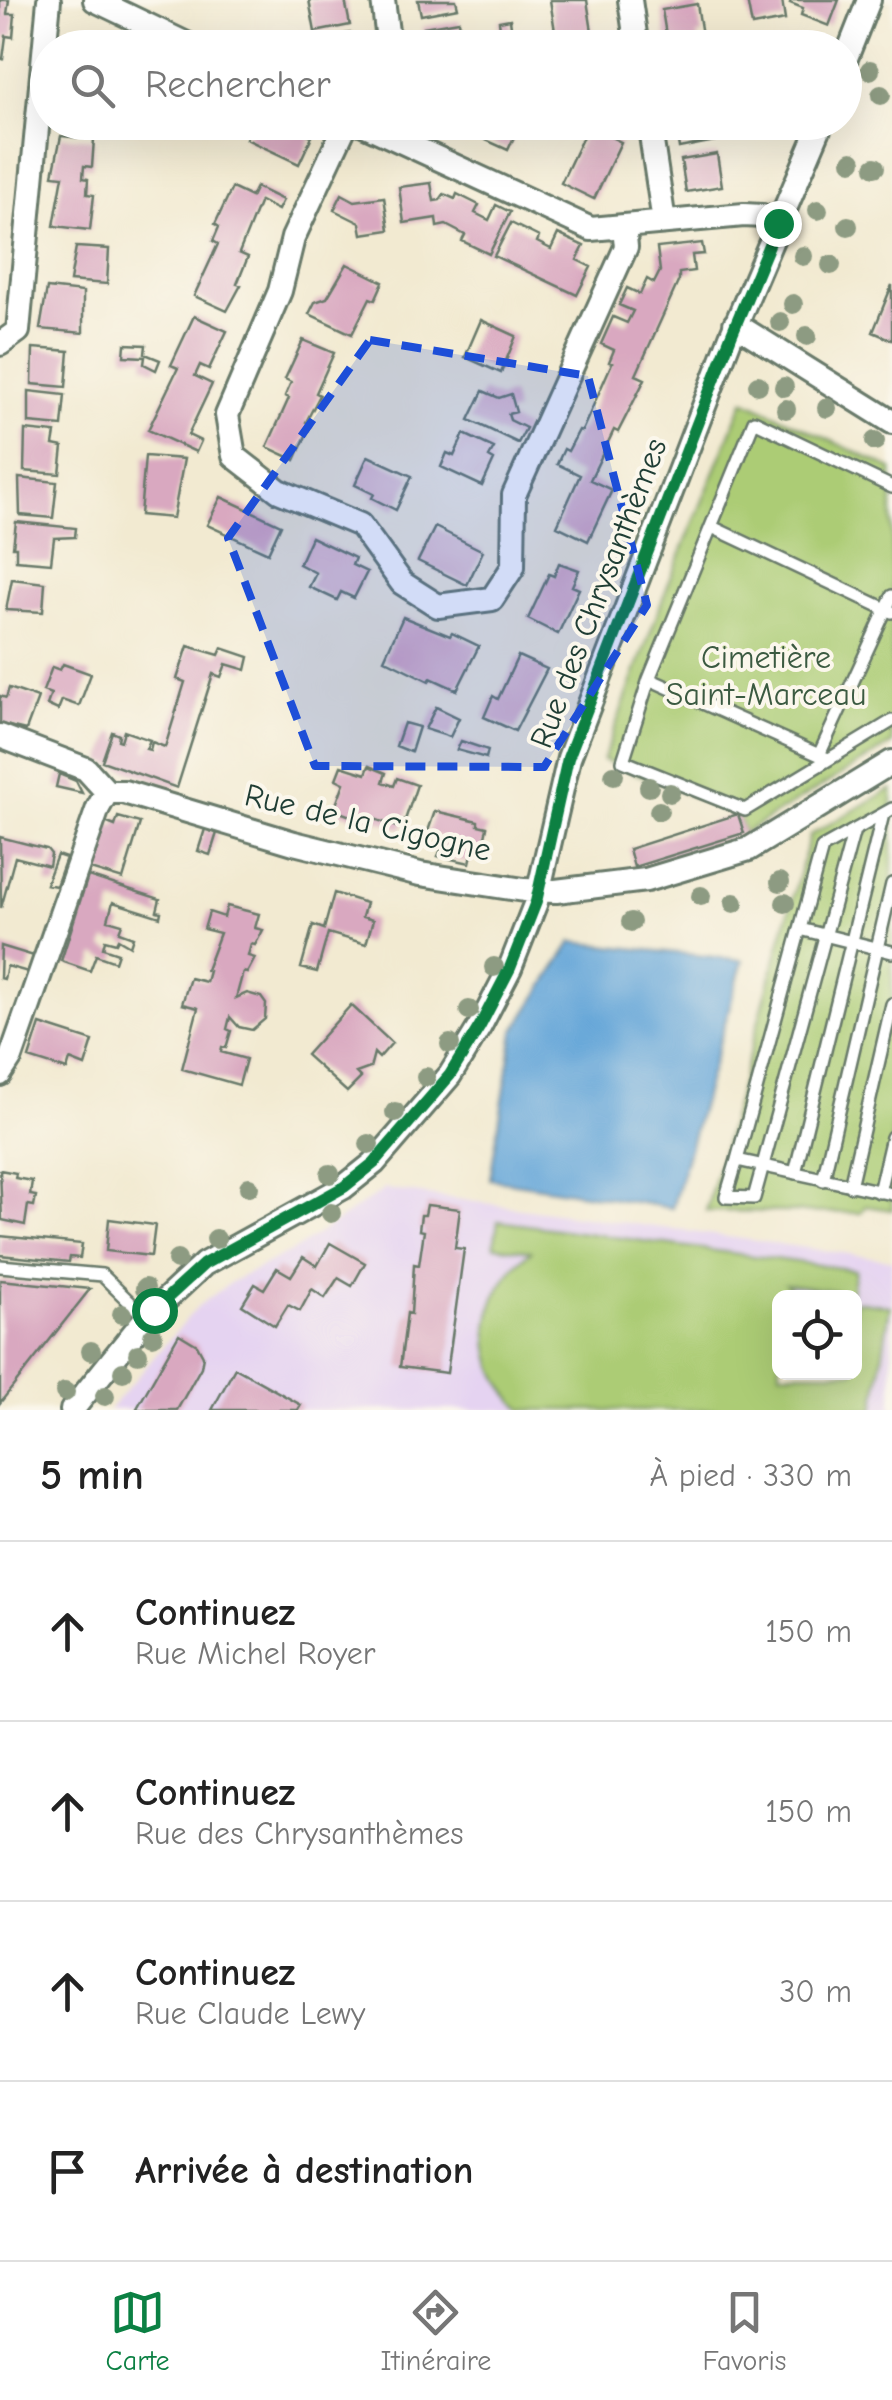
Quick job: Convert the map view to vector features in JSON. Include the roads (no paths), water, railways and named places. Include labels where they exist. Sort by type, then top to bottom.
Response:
[{"type":"street","points":[[46,30],[49,0]]},
{"type":"street","points":[[95,0],[158,30]]},
{"type":"street","points":[[384,0],[387,30]]},
{"type":"street","points":[[630,0],[635,30]]},
{"type":"street","points":[[857,30],[869,0]]},
{"type":"street","points":[[0,344],[18,331],[36,140]]},
{"type":"street","points":[[339,140],[293,238],[280,291],[228,415],[234,456],[278,491],[360,525],[402,583],[438,606],[492,598],[512,567],[514,495],[626,248],[624,226]]},
{"type":"street","points":[[411,140],[592,229],[744,215],[762,216],[778,223]]},
{"type":"street","points":[[652,140],[664,222]]},
{"type":"street","name":"Rue des Chrysanthèmes","points":[[72,1410],[146,1318],[204,1264],[344,1187],[374,1163],[450,1075],[480,1026],[510,968],[538,890],[568,758],[735,324],[814,140]]},
{"type":"street","points":[[735,324],[892,422]]},
{"type":"street","name":"Rue de la Cigogne","points":[[0,736],[86,769],[107,792],[124,792],[420,874],[538,890],[646,880],[749,848],[892,762]]},
{"type":"street","points":[[0,1074],[11,1057],[98,808],[107,792]]},
{"type":"lane","points":[[892,487],[754,421],[649,679],[623,761],[745,810],[823,757],[892,722]]},
{"type":"lane","points":[[712,527],[889,611]]},
{"type":"lane","points":[[823,757],[889,611],[892,596]]},
{"type":"lane","points":[[649,679],[823,757]]},
{"type":"lane","points":[[854,830],[754,1198],[726,1197],[822,848],[854,830],[888,811]]},
{"type":"lane","points":[[795,1174],[888,811]]},
{"type":"lane","points":[[824,1180],[892,884]]},
{"type":"lane","points":[[800,930],[892,952]]},
{"type":"lane","points":[[850,1186],[892,1004]]},
{"type":"lane","points":[[737,1160],[886,1193],[892,1137]]},
{"type":"lane","points":[[0,1266],[102,1276],[146,1318]]},
{"type":"water","points":[[572,942],[743,960],[672,1208],[490,1179],[514,1032]]},
{"type":"park label","name":"Cimetière Saint-Marceau","points":[[766,676]]}]
